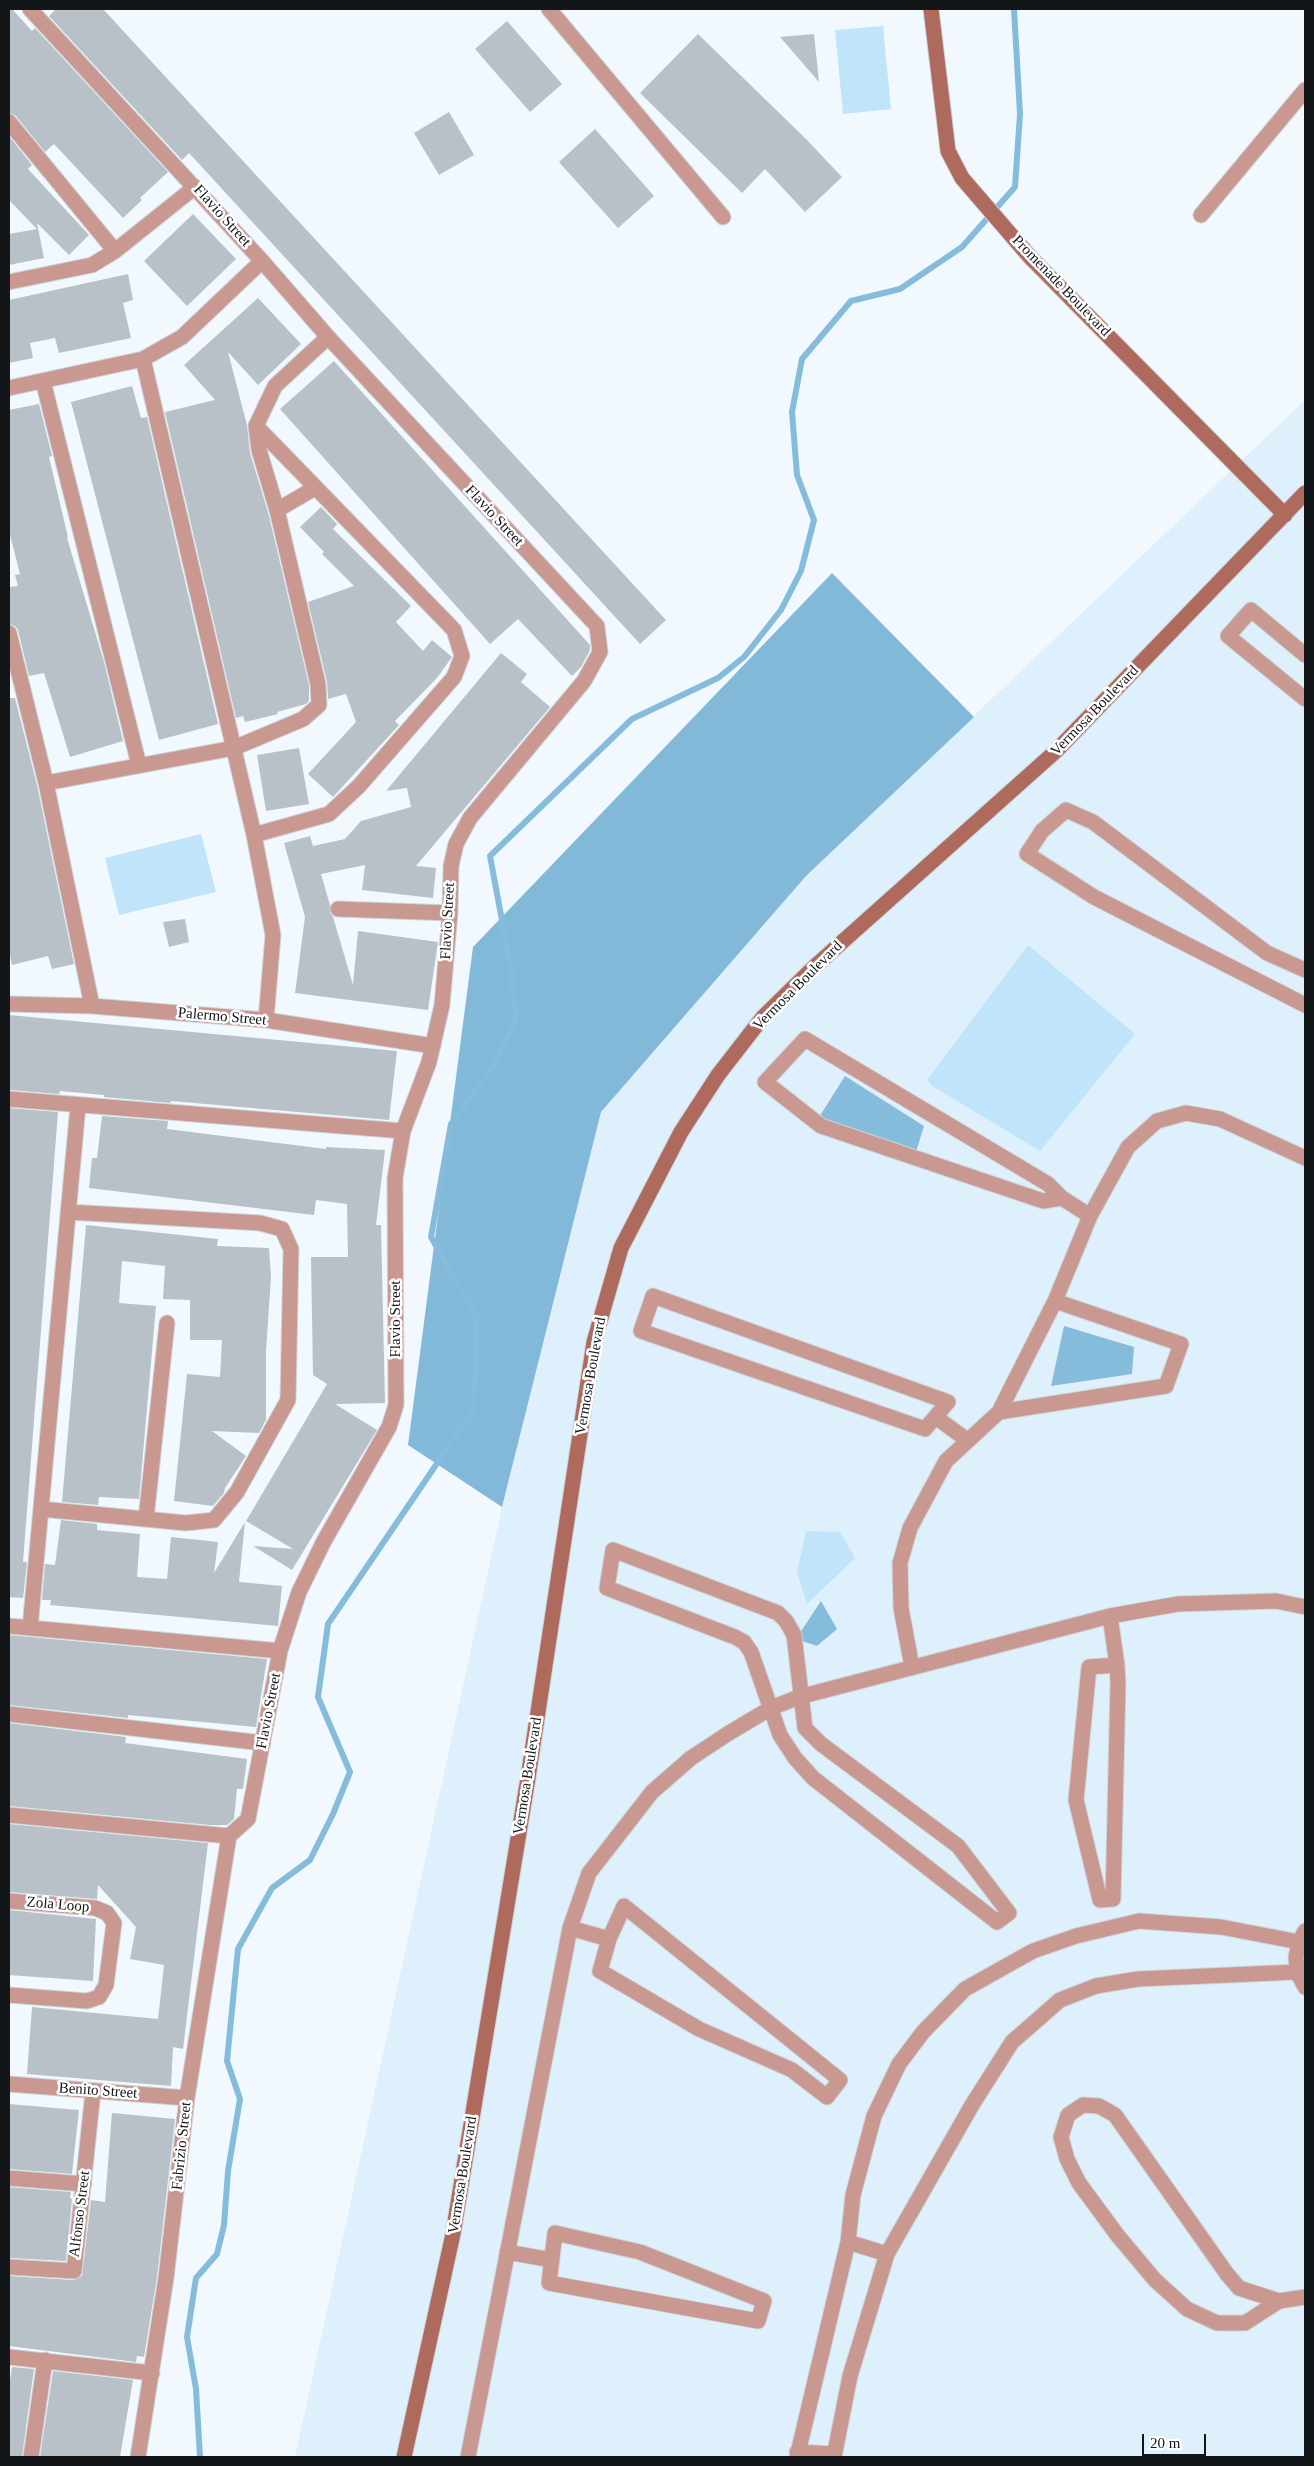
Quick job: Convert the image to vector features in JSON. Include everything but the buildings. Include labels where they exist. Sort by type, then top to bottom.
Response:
[{"type":"main road","name":"Promenade Boulevard","points":[[931,9],[948,151],[962,178],[1030,257],[1286,515]]},
{"type":"main road","name":"Vermosa Boulevard","points":[[404,2457],[453,2234],[528,1778],[594,1342],[621,1248],[681,1132],[718,1075],[763,1017],[814,968],[1056,752],[1286,515],[1305,493]]},
{"type":"street","name":"Flavio Street","points":[[30,9],[596,626],[600,652],[584,681],[470,818],[456,844],[451,866],[450,912],[442,1006],[433,1046],[403,1130],[395,1178],[396,1405],[389,1427],[324,1541],[299,1592],[280,1651],[248,1819],[229,1836]]},
{"type":"street","points":[[549,9],[723,217]]},
{"type":"street","points":[[1201,215],[1305,90]]},
{"type":"street","points":[[9,122],[115,251]]},
{"type":"street","points":[[9,282],[92,266],[115,251],[195,187]]},
{"type":"street","points":[[9,388],[143,359],[182,337],[262,261]]},
{"type":"street","points":[[46,783],[234,748],[303,719],[319,705],[318,684],[277,510],[259,450],[256,426],[275,386],[328,336]]},
{"type":"street","points":[[143,359],[254,835],[273,934],[266,1020]]},
{"type":"street","points":[[42,381],[139,765]]},
{"type":"street","points":[[254,835],[330,814],[359,786],[454,677],[462,656],[454,630],[256,426]]},
{"type":"street","points":[[277,510],[315,488]]},
{"type":"street","points":[[1305,655],[1251,610],[1228,636],[1305,699]]},
{"type":"street","points":[[9,633],[46,783],[92,1006]]},
{"type":"street","points":[[1305,970],[1267,953],[1093,822],[1066,810],[1042,831],[1027,854],[1094,898],[1305,1004]]},
{"type":"street","points":[[338,909],[450,912]]},
{"type":"street","name":"Palermo Street","points":[[9,1004],[92,1006],[266,1020],[433,1046]]},
{"type":"street","points":[[1062,1198],[1043,1201],[821,1126],[765,1082],[805,1039],[1048,1184],[1062,1198],[1090,1216]]},
{"type":"street","points":[[9,1099],[78,1106],[403,1130]]},
{"type":"street","points":[[30,1628],[78,1106]]},
{"type":"street","points":[[912,1667],[901,1608],[900,1563],[910,1528],[946,1461],[999,1412],[1055,1301],[1090,1216],[1128,1147],[1157,1121],[1186,1113],[1220,1119],[1305,1158]]},
{"type":"street","points":[[41,1509],[186,1523],[214,1520],[237,1492],[288,1400],[291,1249],[282,1229],[260,1223],[68,1212]]},
{"type":"street","points":[[653,1296],[948,1402],[937,1418],[925,1430],[641,1331],[653,1296]]},
{"type":"street","points":[[999,1412],[1166,1386],[1180,1344],[1055,1301]]},
{"type":"street","points":[[146,1519],[167,1323]]},
{"type":"street","points":[[937,1418],[968,1440]]},
{"type":"street","points":[[613,1550],[778,1614],[786,1621],[794,1635],[805,1728],[821,1744],[958,1846],[1009,1913],[997,1922],[813,1778],[795,1758],[780,1735],[771,1708],[751,1652],[744,1642],[607,1588],[613,1550]]},
{"type":"street","points":[[468,2457],[570,1928],[589,1872],[652,1792],[691,1758],[771,1708],[800,1697],[1110,1616],[1178,1604],[1276,1601],[1305,1607]]},
{"type":"street","points":[[1110,1616],[1117,1665],[1113,1899],[1100,1900],[1076,1800],[1089,1667],[1117,1665]]},
{"type":"street","points":[[9,1626],[280,1651]]},
{"type":"street","points":[[9,1714],[263,1743]]},
{"type":"street","points":[[780,1735],[805,1728]]},
{"type":"street","points":[[9,1815],[229,1836]]},
{"type":"street","name":"Fabrizio Street","points":[[138,2457],[167,2268],[187,2098],[229,1836]]},
{"type":"street","name":"Zola Loop","points":[[9,1901],[95,1908],[107,1913],[114,1923],[106,1985],[99,1996],[87,2001],[9,1995]]},
{"type":"street","points":[[624,1906],[840,2080],[827,2097],[792,2070],[699,2029],[600,1971],[609,1939],[624,1906]]},
{"type":"street","points":[[1297,1972],[1138,1979],[1096,1986],[1060,2000],[1012,2042],[972,2105],[888,2254],[850,2376],[834,2456],[797,2454],[848,2242],[853,2195],[874,2116],[899,2064],[923,2032],[965,1989],[1033,1951],[1076,1936],[1139,1921],[1221,1927],[1302,1937],[1296,1957],[1297,1972],[1305,1987]]},
{"type":"street","points":[[570,1928],[609,1939]]},
{"type":"street","name":"Benito Street","points":[[9,2084],[187,2098]]},
{"type":"street","name":"Alfonso Street","points":[[9,2267],[74,2272],[93,2092]]},
{"type":"street","points":[[1280,2301],[1239,2288],[1227,2274],[1115,2115],[1099,2106],[1083,2105],[1068,2115],[1061,2137],[1067,2159],[1079,2183],[1118,2236],[1155,2280],[1187,2308],[1217,2323],[1245,2323],[1280,2301],[1305,2297]]},
{"type":"street","points":[[9,2178],[84,2184]]},
{"type":"street","points":[[555,2233],[640,2252],[764,2301],[758,2321],[548,2283],[552,2260],[555,2233]]},
{"type":"street","points":[[848,2242],[888,2254]]},
{"type":"street","points":[[507,2252],[552,2260]]},
{"type":"street","points":[[9,2357],[152,2373]]},
{"type":"street","points":[[31,2457],[44,2360]]},
{"type":"shaded area","points":[[883,26],[891,109],[843,114],[835,30]]},
{"type":"shaded area","points":[[1305,400],[1305,2457],[295,2457],[502,1507],[601,1112],[806,876]]},
{"type":"shaded area","points":[[832,573],[974,717],[806,876],[601,1112],[502,1507],[408,1445],[473,947]]},
{"type":"shaded area","points":[[201,834],[216,892],[119,915],[105,858]]},
{"type":"shaded area","points":[[1028,945],[1135,1034],[1040,1151],[932,1086],[927,1080]]},
{"type":"shaded area","points":[[845,1076],[924,1126],[915,1155],[816,1122]]},
{"type":"shaded area","points":[[1064,1326],[1134,1347],[1132,1374],[1051,1386]]},
{"type":"shaded area","points":[[806,1531],[840,1532],[855,1558],[807,1604],[797,1572]]},
{"type":"shaded area","points":[[821,1601],[837,1629],[817,1646],[796,1639]]},
{"type":"waterway","points":[[200,2457],[196,2389],[187,2337],[196,2278],[217,2254],[224,2225],[228,2171],[240,2099],[227,2061],[238,1949],[272,1888],[310,1860],[333,1814],[350,1772],[318,1697],[328,1624],[474,1409],[477,1318],[431,1237],[451,1124],[494,1065],[516,1018],[512,974],[490,856],[632,719],[718,678],[744,657],[781,610],[801,571],[814,520],[797,475],[792,412],[802,359],[851,301],[900,289],[962,247],[1015,187],[1020,114],[1014,9]]}]
